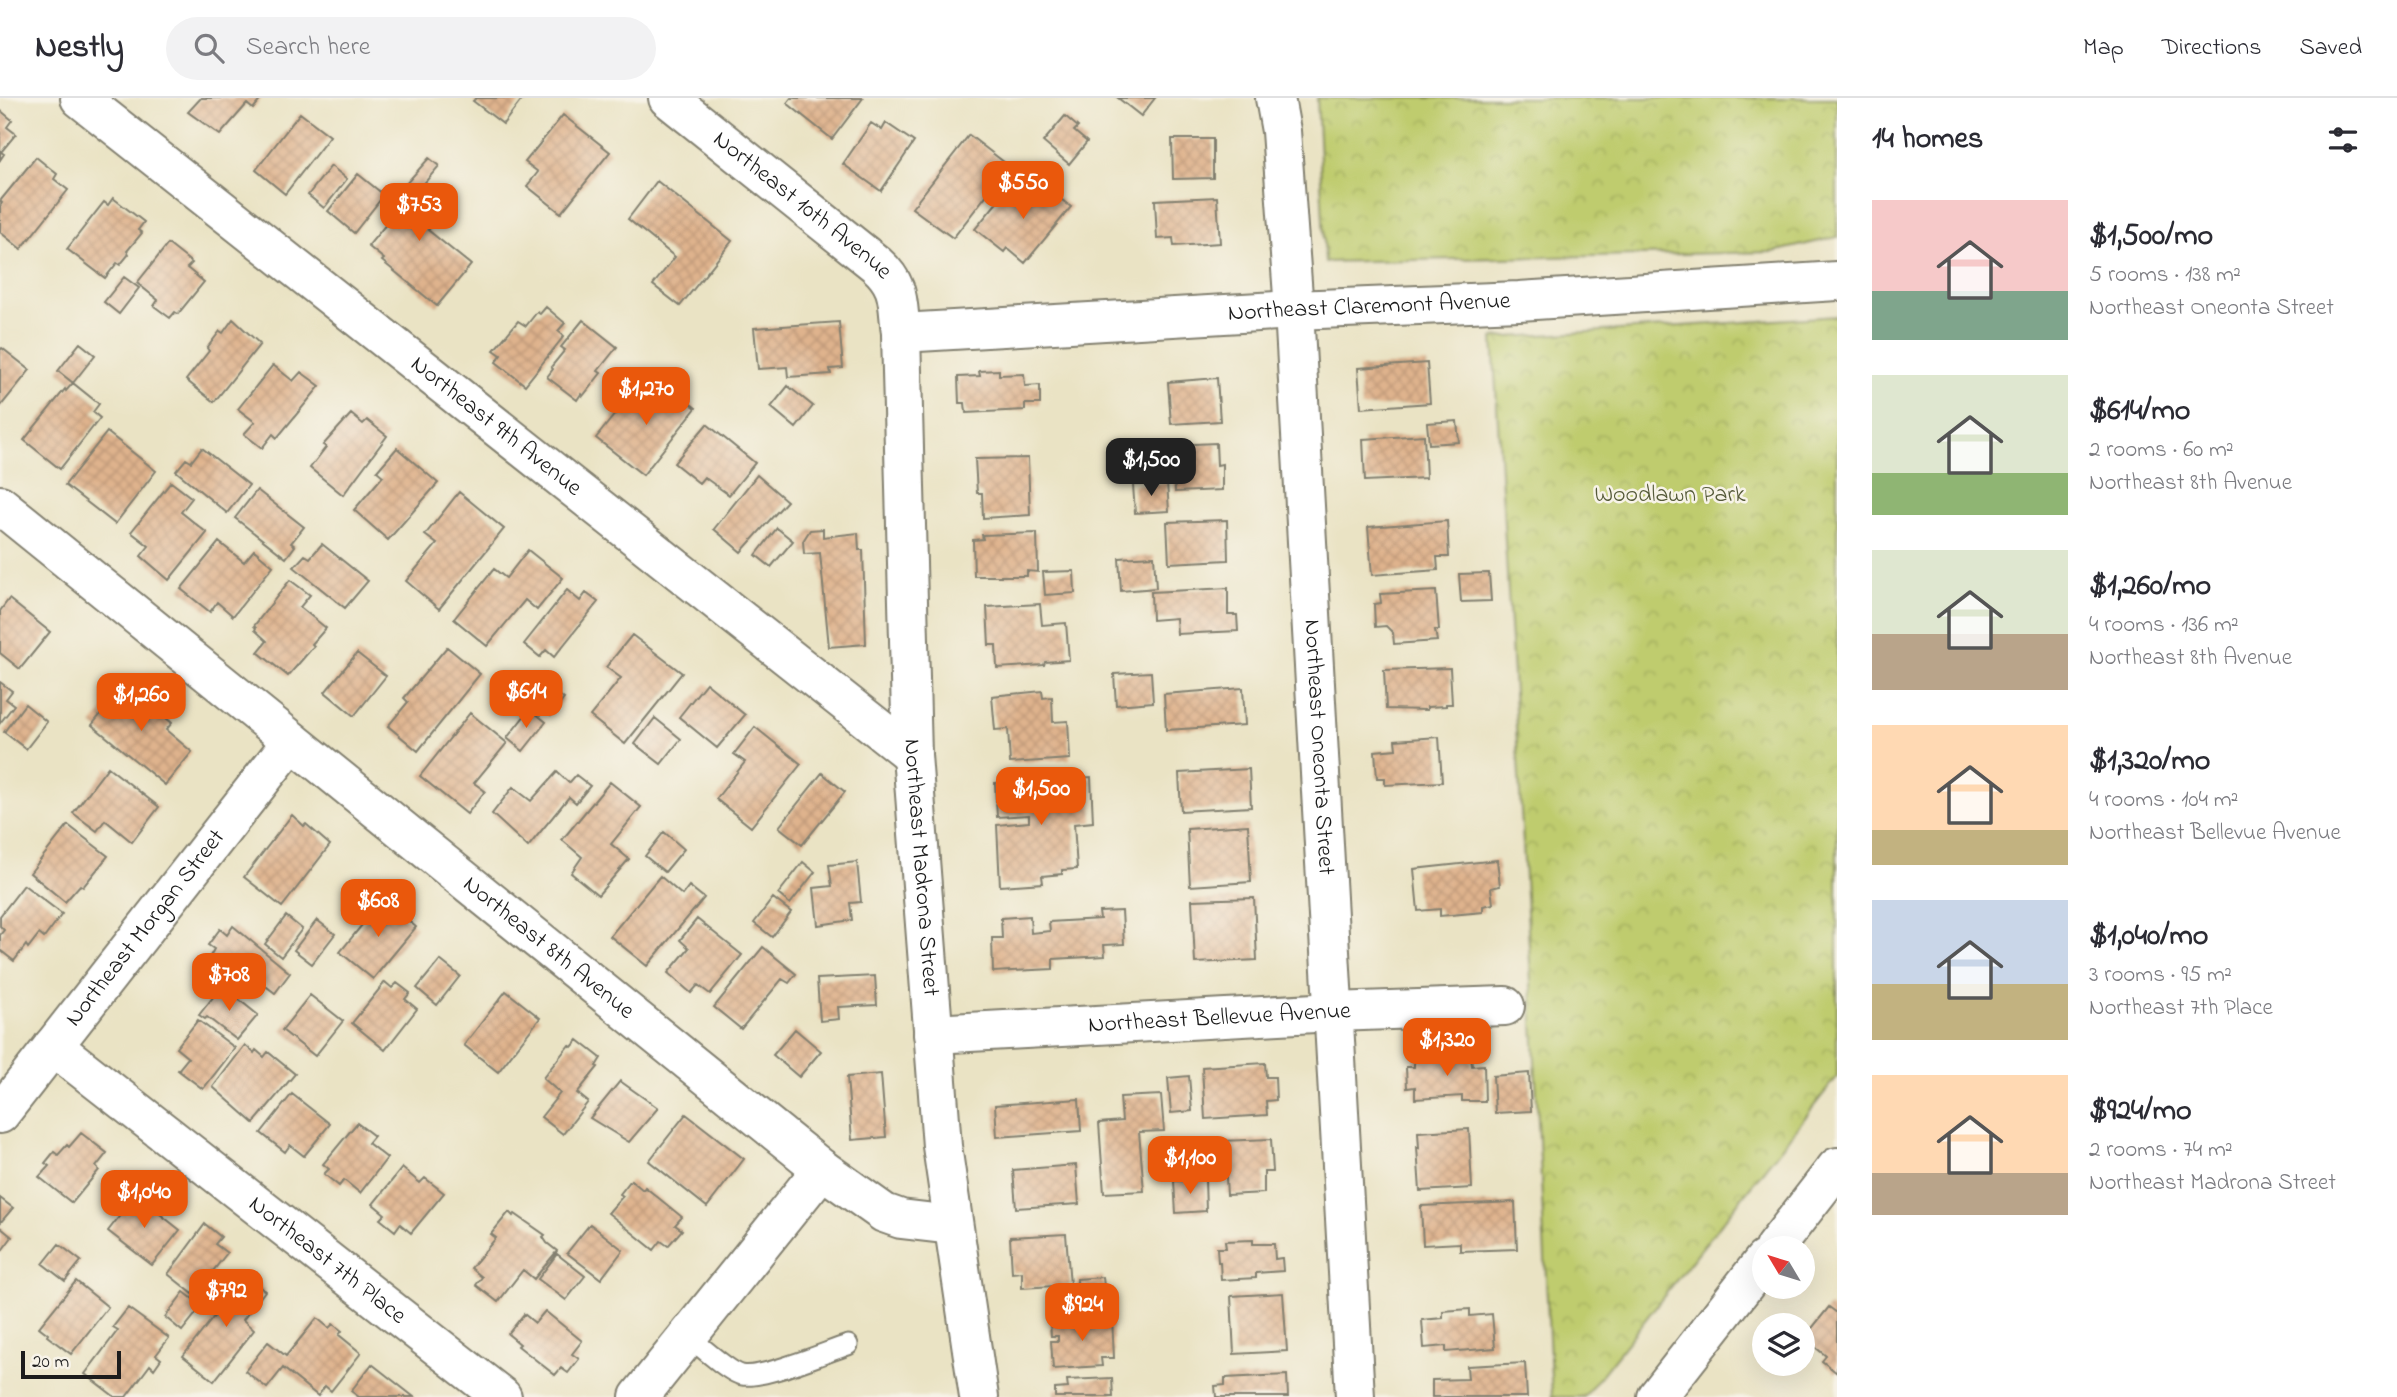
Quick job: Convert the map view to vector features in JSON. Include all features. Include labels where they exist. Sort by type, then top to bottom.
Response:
[{"type":"street","name":"Northeast 9th Avenue","points":[[80,98],[912,755]]},
{"type":"street","name":"Northeast 10th Avenue","points":[[668,98],[890,276],[895,288],[901,333]]},
{"type":"street","name":"Northeast Oneonta Street","points":[[1275,98],[1281,131],[1294,310],[1355,1397]]},
{"type":"street","name":"Northeast Claremont Avenue","points":[[901,333],[1294,310],[1519,301],[1833,281]]},
{"type":"street","name":"Northeast Madrona Street","points":[[901,333],[912,755],[942,1146],[979,1397]]},
{"type":"street","name":"Northeast 8th Avenue","points":[[0,505],[822,1169],[884,1213],[901,1219],[952,1225]]},
{"type":"street","name":"Northeast Morgan Street","points":[[0,1114],[292,741]]},
{"type":"street","name":"Northeast Bellevue Avenue","points":[[933,1034],[1333,1012],[1505,1006]]},
{"type":"street","name":"Northeast 7th Place","points":[[53,1046],[502,1397]]},
{"type":"street","points":[[1783,1236],[1837,1167]]},
{"type":"street","points":[[639,1397],[822,1169]]},
{"type":"street","points":[[1657,1397],[1752,1275]]},
{"type":"lane","points":[[688,1336],[741,1375],[765,1372],[848,1345]]},
{"type":"green space","points":[[1317,98],[1837,98],[1837,237],[1773,252],[1325,262]]},
{"type":"green space","name":"Woodlawn Park","points":[[1837,316],[1837,1077],[1584,1397],[1552,1397],[1530,963],[1493,338]]},
{"type":"building","points":[[201,98],[262,98],[253,109],[247,104],[220,135],[188,112]]},
{"type":"building","points":[[476,98],[523,98],[503,124],[473,101]]},
{"type":"building","points":[[791,98],[863,98],[832,139],[787,103]]},
{"type":"building","points":[[1118,98],[1155,98],[1141,116]]},
{"type":"building","points":[[0,110],[12,120],[7,127],[16,134],[1,152],[4,154],[0,160]]},
{"type":"building","points":[[300,113],[330,136],[285,194],[256,170]]},
{"type":"building","points":[[563,115],[610,152],[561,213],[527,186],[538,172],[525,162]]},
{"type":"building","points":[[1065,116],[1078,127],[1074,131],[1087,142],[1069,164],[1043,142]]},
{"type":"building","points":[[871,123],[882,130],[886,123],[914,142],[881,191],[843,164]]},
{"type":"building","points":[[969,135],[1009,166],[953,238],[912,208]]},
{"type":"building","points":[[1172,139],[1213,139],[1213,178],[1173,179]]},
{"type":"building","points":[[36,157],[57,174],[54,179],[68,190],[21,249],[0,232],[0,201]]},
{"type":"building","points":[[429,158],[439,166],[414,195],[440,216],[428,230],[471,265],[437,306],[382,261],[384,259],[368,246],[392,217],[394,219],[397,215],[387,205]]},
{"type":"building","points":[[331,166],[347,179],[324,208],[308,195]]},
{"type":"building","points":[[358,174],[384,195],[354,233],[328,211]]},
{"type":"building","points":[[657,181],[732,241],[680,306],[653,285],[675,257],[628,219]]},
{"type":"building","points":[[1040,183],[1071,207],[1025,263],[1007,248],[1004,252],[975,229],[1008,189],[1025,202]]},
{"type":"building","points":[[1217,197],[1220,243],[1174,246],[1173,238],[1157,239],[1155,200]]},
{"type":"building","points":[[113,198],[144,222],[138,230],[142,233],[127,251],[129,254],[120,265],[117,263],[105,278],[67,249],[104,202],[108,205]]},
{"type":"building","points":[[168,244],[192,263],[187,268],[204,282],[178,314],[175,312],[170,318],[154,306],[158,300],[137,283]]},
{"type":"building","points":[[124,277],[139,288],[119,314],[104,302]]},
{"type":"building","points":[[546,307],[565,323],[558,331],[564,336],[525,385],[496,362],[501,355],[494,350],[518,321],[526,326],[537,312],[540,314]]},
{"type":"building","points":[[233,319],[260,344],[214,402],[186,380],[209,351],[207,348],[220,331],[223,333]]},
{"type":"building","points":[[583,320],[617,347],[598,371],[601,373],[577,400],[547,377],[553,369],[551,367],[565,350],[561,347]]},
{"type":"building","points":[[839,322],[843,368],[830,369],[831,374],[788,377],[787,367],[758,369],[754,328]]},
{"type":"building","points":[[80,343],[95,355],[73,383],[58,371]]},
{"type":"building","points":[[2,348],[30,370],[0,407],[0,350]]},
{"type":"building","points":[[1427,363],[1430,403],[1361,408],[1358,368]]},
{"type":"building","points":[[273,365],[293,381],[301,372],[320,386],[277,438],[273,434],[262,448],[244,434],[255,422],[238,409]]},
{"type":"building","points":[[999,370],[999,375],[1024,374],[1025,386],[1040,385],[1040,404],[1025,404],[1025,410],[966,413],[965,403],[959,403],[958,377],[980,376],[979,371]]},
{"type":"building","points":[[1217,378],[1220,421],[1171,424],[1168,382]]},
{"type":"building","points":[[658,379],[696,408],[643,475],[596,438],[623,404],[633,411]]},
{"type":"building","points":[[73,383],[99,404],[93,412],[100,418],[60,469],[24,440],[65,389],[66,391]]},
{"type":"building","points":[[788,386],[813,406],[796,428],[771,407]]},
{"type":"building","points":[[351,414],[363,424],[367,420],[387,436],[343,495],[310,468],[326,447],[323,445]]},
{"type":"building","points":[[1457,421],[1459,442],[1429,444],[1427,423]]},
{"type":"building","points":[[707,424],[755,463],[729,495],[704,477],[699,483],[674,463]]},
{"type":"building","points":[[107,432],[156,471],[115,524],[65,485]]},
{"type":"building","points":[[1424,435],[1426,478],[1365,481],[1363,439]]},
{"type":"building","points":[[1216,443],[1217,465],[1222,464],[1222,490],[1175,492],[1173,445]]},
{"type":"building","points":[[202,448],[249,485],[227,513],[176,471],[186,459],[191,462]]},
{"type":"building","points":[[397,448],[438,483],[388,540],[354,510],[383,476],[377,471]]},
{"type":"building","points":[[1130,456],[1131,474],[1111,475],[1110,457]]},
{"type":"building","points":[[1028,458],[1030,515],[983,518],[982,493],[977,493],[975,459]]},
{"type":"building","points":[[757,475],[787,501],[741,552],[714,529]]},
{"type":"building","points":[[171,482],[192,498],[181,512],[207,533],[169,580],[141,556],[149,546],[131,532]]},
{"type":"building","points":[[1167,483],[1169,511],[1135,513],[1133,485]]},
{"type":"building","points":[[257,490],[304,527],[291,543],[295,546],[286,558],[235,518]]},
{"type":"building","points":[[459,492],[504,529],[439,609],[406,581],[437,544],[425,535]]},
{"type":"building","points":[[1227,520],[1228,560],[1169,563],[1167,522]]},
{"type":"building","points":[[1447,521],[1449,557],[1437,557],[1438,570],[1372,575],[1368,527]]},
{"type":"building","points":[[777,528],[793,541],[771,567],[756,555]]},
{"type":"building","points":[[823,529],[823,537],[858,533],[859,550],[863,550],[866,644],[829,647],[820,553],[804,554],[803,541],[810,530]]},
{"type":"building","points":[[1037,533],[1038,572],[1027,571],[1027,576],[974,576],[973,540],[983,539],[982,535]]},
{"type":"building","points":[[219,542],[244,562],[254,550],[273,566],[233,616],[217,602],[210,612],[181,589]]},
{"type":"building","points":[[322,544],[368,581],[345,608],[294,567],[305,555],[310,558]]},
{"type":"building","points":[[528,550],[563,578],[537,610],[525,600],[487,646],[454,619],[494,569],[506,578]]},
{"type":"building","points":[[1154,556],[1156,588],[1121,591],[1119,558]]},
{"type":"building","points":[[1074,571],[1075,593],[1045,595],[1043,572]]},
{"type":"building","points":[[1489,573],[1491,601],[1461,602],[1459,574]]},
{"type":"building","points":[[290,580],[310,595],[300,607],[326,628],[288,676],[258,652],[267,641],[254,626]]},
{"type":"building","points":[[1228,588],[1228,615],[1237,615],[1238,631],[1177,634],[1176,618],[1152,620],[1151,592]]},
{"type":"building","points":[[567,590],[580,601],[586,593],[598,602],[554,657],[546,650],[540,657],[524,644]]},
{"type":"building","points":[[1436,591],[1439,630],[1435,630],[1437,641],[1394,644],[1393,633],[1386,626],[1375,627],[1374,604],[1381,603],[1380,594]]},
{"type":"building","points":[[9,599],[50,632],[20,669],[0,653],[0,611]]},
{"type":"building","points":[[1040,604],[1042,625],[1066,623],[1069,660],[1045,662],[1044,665],[997,668],[996,645],[989,645],[987,607]]},
{"type":"building","points":[[632,635],[682,673],[625,744],[590,716],[621,678],[606,667]]},
{"type":"building","points":[[447,647],[480,674],[418,751],[388,726],[408,702],[404,698]]},
{"type":"building","points":[[357,653],[386,676],[354,716],[325,692]]},
{"type":"building","points":[[1450,668],[1452,704],[1427,707],[1427,710],[1386,709],[1384,670]]},
{"type":"building","points":[[1151,672],[1153,702],[1116,705],[1114,674]]},
{"type":"building","points":[[0,682],[12,691],[6,699],[14,705],[0,723]]},
{"type":"building","points":[[116,682],[123,688],[125,685],[172,723],[166,730],[192,752],[165,785],[92,725],[108,705],[103,700]]},
{"type":"building","points":[[706,683],[745,715],[717,748],[679,717]]},
{"type":"building","points":[[546,685],[564,699],[551,715],[533,701]]},
{"type":"building","points":[[1243,688],[1245,725],[1166,730],[1164,694]]},
{"type":"building","points":[[1042,691],[1043,698],[1052,697],[1053,722],[1068,721],[1070,759],[1010,763],[1008,729],[995,730],[992,696]]},
{"type":"building","points":[[25,704],[47,722],[26,749],[4,732]]},
{"type":"building","points":[[530,709],[546,722],[523,751],[507,738]]},
{"type":"building","points":[[470,713],[507,743],[474,783],[485,791],[467,814],[420,776]]},
{"type":"building","points":[[655,718],[681,739],[661,764],[635,744]]},
{"type":"building","points":[[755,727],[801,764],[751,827],[716,799],[745,762],[734,754]]},
{"type":"building","points":[[1439,737],[1442,782],[1385,785],[1385,778],[1377,778],[1375,751],[1396,749],[1395,740]]},
{"type":"building","points":[[108,767],[159,807],[132,842],[105,820],[97,831],[73,813]]},
{"type":"building","points":[[1249,769],[1251,807],[1181,811],[1179,773]]},
{"type":"building","points":[[557,772],[569,783],[576,775],[590,786],[576,803],[569,797],[528,847],[492,814],[513,787],[531,801]]},
{"type":"building","points":[[822,773],[845,792],[802,845],[779,827]]},
{"type":"building","points":[[1091,777],[1093,822],[1074,824],[1077,869],[1042,876],[1043,883],[1000,886],[997,825],[1029,822],[1029,815],[997,817],[995,783]]},
{"type":"building","points":[[610,782],[641,807],[611,844],[629,859],[598,895],[571,873],[582,857],[562,840]]},
{"type":"building","points":[[292,815],[330,845],[282,907],[244,877]]},
{"type":"building","points":[[68,825],[108,856],[83,887],[80,885],[65,902],[30,873]]},
{"type":"building","points":[[1248,825],[1251,882],[1190,886],[1187,829]]},
{"type":"building","points":[[664,832],[684,849],[665,872],[645,856]]},
{"type":"building","points":[[1497,860],[1500,886],[1491,888],[1493,904],[1483,906],[1483,912],[1440,916],[1440,909],[1418,911],[1414,869]]},
{"type":"building","points":[[803,862],[815,872],[790,904],[778,894]]},
{"type":"building","points":[[857,862],[861,902],[850,903],[852,920],[818,925],[814,888],[832,886],[829,865]]},
{"type":"building","points":[[660,876],[682,895],[689,886],[704,898],[647,966],[610,936]]},
{"type":"building","points":[[24,885],[62,914],[44,938],[39,934],[14,961],[0,950],[0,935],[4,930],[0,926],[0,916]]},
{"type":"building","points":[[773,898],[791,912],[772,937],[754,923]]},
{"type":"building","points":[[1254,898],[1257,960],[1195,963],[1192,900]]},
{"type":"building","points":[[383,899],[416,927],[373,979],[340,952]]},
{"type":"building","points":[[1122,911],[1124,944],[1104,945],[1105,956],[1053,959],[1053,969],[993,972],[992,938],[1002,938],[1001,918],[1030,916],[1031,933],[1050,931],[1049,922],[1100,919],[1099,912]]},
{"type":"building","points":[[286,916],[302,929],[281,957],[265,944]]},
{"type":"building","points":[[697,919],[742,955],[710,994],[698,985],[691,993],[668,973],[689,948],[680,940]]},
{"type":"building","points":[[317,920],[335,934],[312,964],[294,950]]},
{"type":"building","points":[[233,926],[290,973],[275,993],[255,978],[248,988],[209,958],[214,949],[208,945],[220,929],[227,935]]},
{"type":"building","points":[[763,947],[796,974],[789,983],[782,979],[741,1029],[714,1007]]},
{"type":"building","points":[[440,960],[460,976],[437,1005],[417,988]]},
{"type":"building","points":[[875,976],[877,1005],[838,1007],[839,1019],[820,1021],[817,979]]},
{"type":"building","points":[[385,982],[392,988],[397,983],[410,993],[405,999],[417,1009],[385,1050],[352,1023]]},
{"type":"building","points":[[222,986],[258,1015],[237,1040],[207,1017],[205,1019],[199,1015]]},
{"type":"building","points":[[506,991],[540,1018],[498,1072],[464,1045]]},
{"type":"building","points":[[310,995],[343,1021],[315,1056],[282,1030]]},
{"type":"building","points":[[198,1020],[235,1048],[203,1089],[178,1070],[188,1058],[176,1048]]},
{"type":"building","points":[[795,1029],[821,1051],[799,1077],[773,1055]]},
{"type":"building","points":[[578,1040],[601,1058],[596,1066],[598,1067],[577,1093],[588,1102],[563,1134],[541,1117],[560,1093],[543,1078],[569,1045],[572,1047]]},
{"type":"building","points":[[245,1045],[264,1057],[268,1052],[295,1074],[254,1123],[213,1087]]},
{"type":"building","points":[[1471,1055],[1472,1066],[1484,1065],[1485,1101],[1462,1101],[1462,1096],[1415,1099],[1415,1087],[1407,1088],[1406,1067],[1414,1067],[1414,1056]]},
{"type":"building","points":[[1265,1063],[1266,1077],[1275,1077],[1276,1100],[1266,1101],[1267,1115],[1205,1119],[1202,1067]]},
{"type":"building","points":[[1529,1073],[1531,1111],[1495,1113],[1493,1076]]},
{"type":"building","points":[[881,1074],[886,1137],[852,1140],[847,1077]]},
{"type":"building","points":[[1189,1076],[1192,1111],[1171,1113],[1168,1078]]},
{"type":"building","points":[[620,1081],[658,1108],[629,1142],[590,1118]]},
{"type":"building","points":[[292,1094],[330,1124],[304,1156],[290,1145],[285,1152],[261,1133]]},
{"type":"building","points":[[1161,1095],[1164,1131],[1139,1132],[1144,1191],[1104,1193],[1099,1123],[1122,1121],[1120,1097]]},
{"type":"building","points":[[1079,1099],[1081,1131],[997,1137],[995,1105]]},
{"type":"building","points":[[686,1114],[744,1159],[707,1207],[649,1161]]},
{"type":"building","points":[[357,1123],[374,1136],[368,1143],[387,1158],[360,1193],[344,1180],[339,1186],[324,1174],[329,1169],[323,1164]]},
{"type":"building","points":[[1469,1129],[1472,1188],[1420,1191],[1418,1132]]},
{"type":"building","points":[[81,1133],[107,1153],[96,1167],[99,1170],[72,1203],[39,1177],[49,1166],[45,1163],[54,1152],[58,1155]]},
{"type":"building","points":[[1271,1139],[1273,1172],[1264,1172],[1264,1193],[1227,1195],[1221,1141]]},
{"type":"building","points":[[1076,1165],[1079,1204],[1016,1208],[1013,1170]]},
{"type":"building","points":[[402,1168],[420,1183],[425,1178],[444,1193],[411,1233],[400,1224],[395,1231],[380,1219],[385,1214],[373,1204]]},
{"type":"building","points":[[1205,1179],[1206,1211],[1176,1213],[1174,1181]]},
{"type":"building","points":[[631,1180],[643,1190],[645,1187],[682,1217],[675,1225],[682,1230],[668,1246],[661,1241],[654,1250],[608,1213],[623,1196],[620,1194]]},
{"type":"building","points":[[136,1195],[180,1230],[152,1265],[108,1231]]},
{"type":"building","points":[[0,1198],[13,1208],[0,1223]]},
{"type":"building","points":[[1515,1202],[1517,1249],[1460,1251],[1460,1243],[1423,1245],[1421,1206]]},
{"type":"building","points":[[509,1212],[545,1235],[543,1237],[547,1243],[557,1251],[534,1279],[523,1270],[498,1302],[476,1285],[482,1277],[471,1268],[496,1238],[491,1234]]},
{"type":"building","points":[[205,1224],[221,1237],[215,1244],[227,1253],[193,1294],[168,1274]]},
{"type":"building","points":[[590,1224],[623,1250],[601,1279],[567,1253]]},
{"type":"building","points":[[0,1227],[12,1237],[0,1253]]},
{"type":"building","points":[[1066,1234],[1070,1285],[1022,1288],[1022,1272],[1012,1273],[1010,1237]]},
{"type":"building","points":[[1253,1240],[1253,1244],[1274,1244],[1275,1259],[1282,1258],[1283,1271],[1256,1273],[1256,1278],[1221,1280],[1217,1248],[1226,1248],[1225,1241]]},
{"type":"building","points":[[59,1244],[81,1261],[65,1281],[43,1264]]},
{"type":"building","points":[[557,1254],[585,1276],[566,1300],[538,1279]]},
{"type":"building","points":[[241,1273],[265,1291],[243,1320],[254,1330],[214,1381],[183,1356],[223,1305],[218,1302]]},
{"type":"building","points":[[1103,1277],[1105,1296],[1077,1298],[1077,1279]]},
{"type":"building","points":[[76,1281],[108,1307],[71,1354],[39,1327]]},
{"type":"building","points":[[184,1292],[202,1306],[182,1331],[165,1317]]},
{"type":"building","points":[[1283,1293],[1287,1351],[1234,1354],[1231,1296]]},
{"type":"building","points":[[1829,1307],[1837,1313],[1837,1373],[1822,1361],[1826,1356],[1815,1347],[1815,1324]]},
{"type":"building","points":[[128,1308],[169,1338],[156,1355],[161,1359],[154,1369],[150,1365],[126,1397],[115,1397],[85,1374],[118,1330],[113,1327]]},
{"type":"building","points":[[1470,1309],[1470,1316],[1492,1314],[1495,1348],[1446,1352],[1446,1346],[1424,1348],[1422,1320],[1443,1318],[1443,1311]]},
{"type":"building","points":[[545,1311],[582,1341],[572,1354],[579,1359],[568,1373],[561,1368],[555,1375],[518,1346],[520,1344],[508,1334],[524,1314],[535,1323]]},
{"type":"building","points":[[1112,1317],[1114,1358],[1101,1358],[1102,1366],[1053,1369],[1051,1341],[1058,1341],[1058,1336],[1051,1336],[1050,1322]]},
{"type":"building","points":[[317,1318],[329,1328],[333,1324],[342,1331],[339,1335],[361,1353],[331,1391],[325,1386],[318,1396],[283,1368],[267,1388],[245,1371],[268,1342],[286,1356]]},
{"type":"building","points":[[1525,1363],[1527,1397],[1432,1397],[1432,1380],[1468,1379],[1467,1366]]},
{"type":"building","points":[[372,1364],[414,1397],[359,1397],[351,1391]]},
{"type":"building","points":[[1287,1375],[1288,1397],[1216,1397],[1215,1386],[1225,1385],[1225,1378]]},
{"type":"building","points":[[1112,1378],[1113,1397],[1055,1397],[1055,1389],[1068,1388],[1067,1380]]}]
